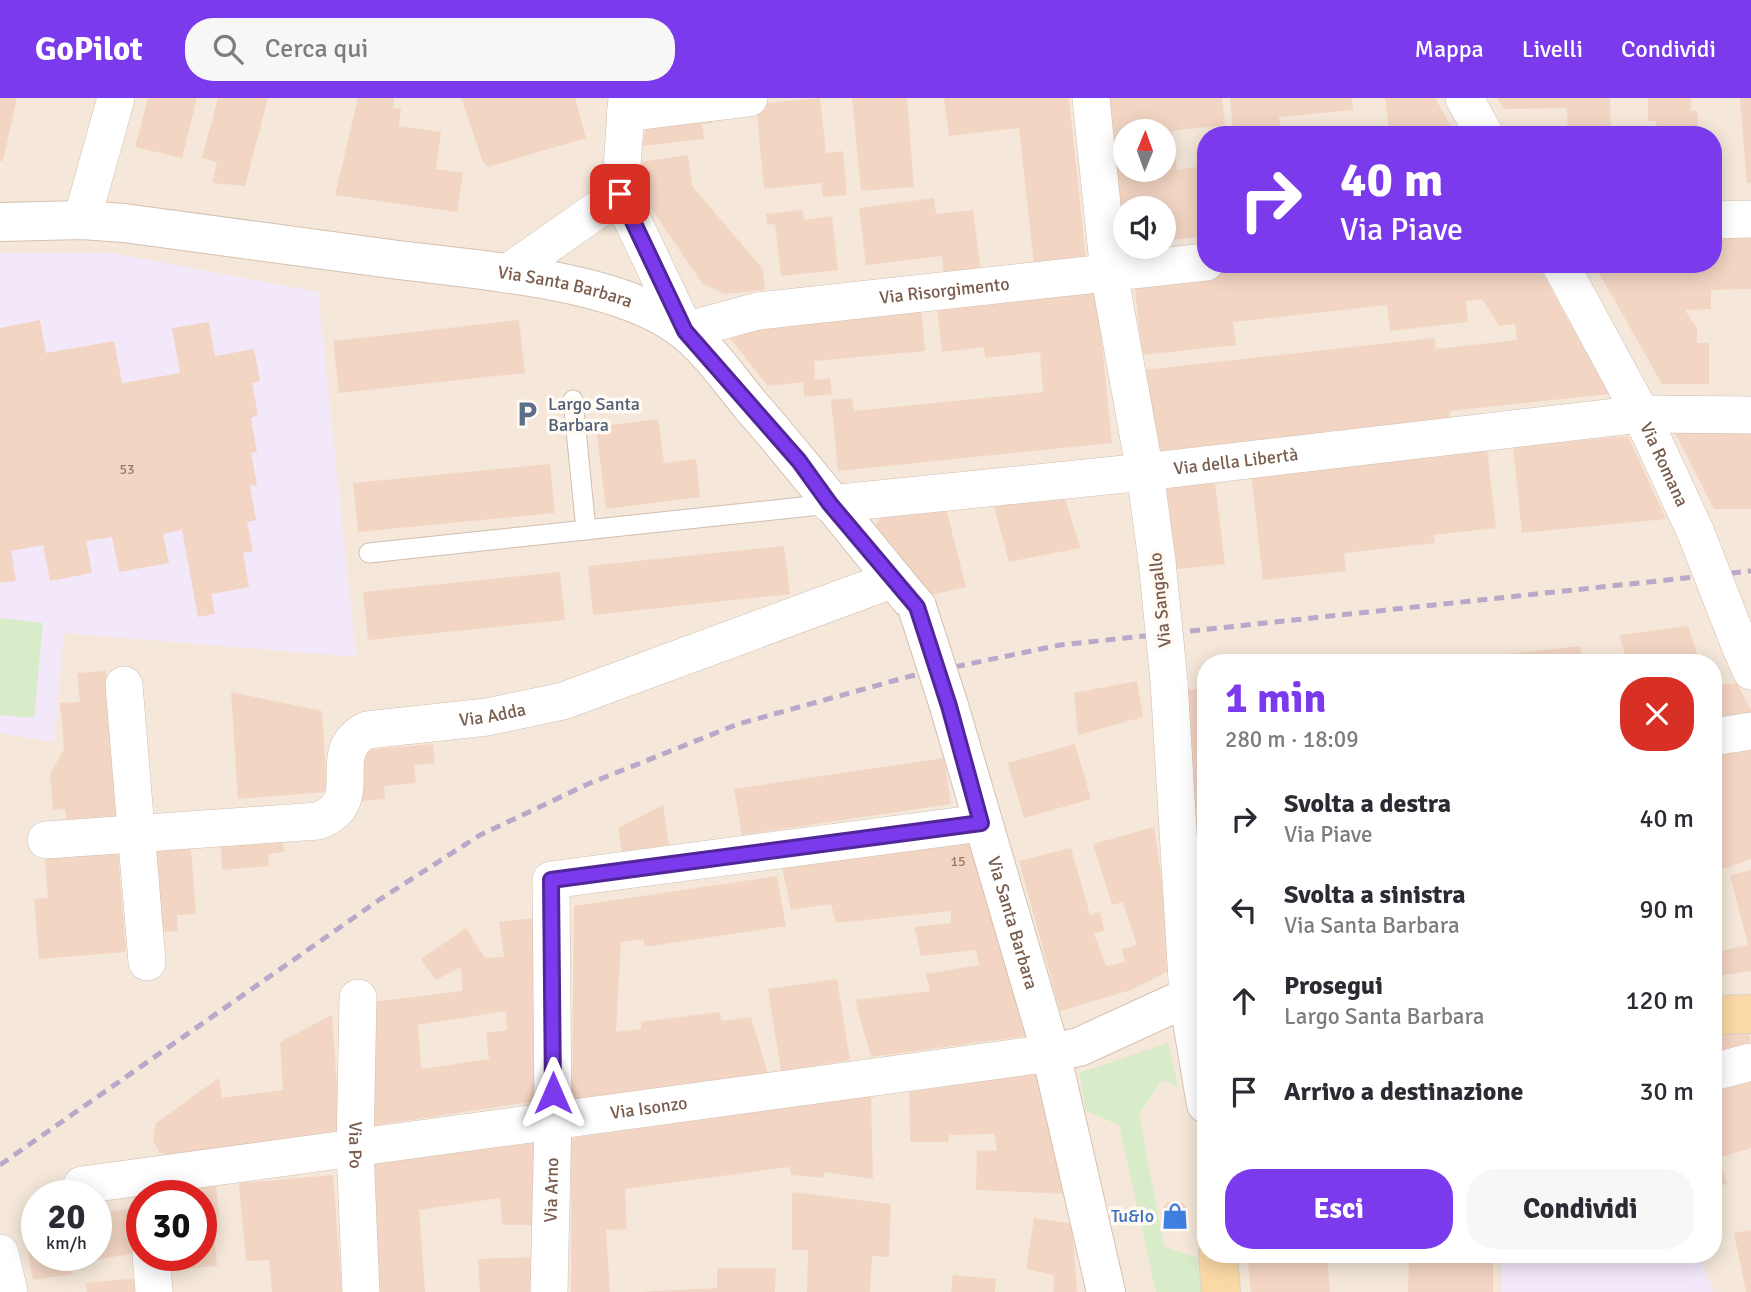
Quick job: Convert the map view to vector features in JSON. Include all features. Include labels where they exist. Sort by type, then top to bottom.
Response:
[{"type":"main road","points":[[1722,1014],[1751,1014]]},
{"type":"main road","points":[[1219,1263],[1221,1292]]},
{"type":"street","points":[[82,220],[116,98]]},
{"type":"street","points":[[685,331],[620,194],[626,105],[749,98]]},
{"type":"street","name":"Via Sangallo","points":[[1091,98],[1109,273],[1145,472],[1157,561],[1168,681],[1188,998],[1197,1051]]},
{"type":"street","points":[[1464,98],[1480,126]]},
{"type":"street","points":[[506,274],[620,194]]},
{"type":"street","points":[[1722,220],[1751,219]]},
{"type":"street","name":"Via Santa Barbara","points":[[0,222],[82,220],[124,223],[506,274],[595,290],[651,311],[685,331],[799,461],[830,504],[905,593],[949,706],[981,823],[1051,1053],[1106,1292]]},
{"type":"street","name":"Via Risorgimento","points":[[685,331],[758,312],[1197,263]]},
{"type":"street","name":"Via Romana","points":[[1565,273],[1641,414],[1696,533],[1745,657]]},
{"type":"street","name":"Via della Libertà","points":[[830,504],[1145,472],[1641,414],[1751,415]]},
{"type":"street","name":"Via Adda","points":[[46,840],[318,821],[329,817],[342,803],[346,786],[346,752],[353,739],[367,730],[487,718],[549,705],[905,593]]},
{"type":"street","points":[[124,685],[146,962]]},
{"type":"street","points":[[1722,736],[1751,731]]},
{"type":"street","name":"Via Arno","points":[[549,1292],[553,1119],[551,880],[981,823]]},
{"type":"street","name":"Via Po","points":[[358,998],[355,1149],[361,1292]]},
{"type":"street","points":[[1051,1053],[1079,1047],[1188,998]]},
{"type":"street","name":"Via Isonzo","points":[[184,1180],[355,1149],[553,1119],[1051,1053]]},
{"type":"street","points":[[1722,1070],[1751,1062]]},
{"type":"street","points":[[0,1253],[9,1292]]},
{"type":"street","points":[[152,1271],[154,1292]]},
{"type":"lane","points":[[573,400],[586,530]]},
{"type":"lane","points":[[369,553],[830,504]]},
{"type":"shaded area","points":[[0,98],[1751,98],[1751,1292],[0,1292]]},
{"type":"shaded area","points":[[0,253],[112,253],[318,292],[356,657],[64,633],[54,742],[0,733]]},
{"type":"shaded area","points":[[1502,1263],[1703,1263],[1713,1292],[1502,1292]]},
{"type":"green space","points":[[0,618],[43,623],[34,718],[0,715]]},
{"type":"green space","points":[[1168,1043],[1178,1087],[1162,1080],[1139,1115],[1164,1246],[1197,1258],[1202,1292],[1156,1292],[1119,1125],[1086,1111],[1079,1073]]},
{"type":"building","points":[[0,98],[17,98],[3,161],[0,161]]},
{"type":"building","points":[[148,98],[197,98],[182,158],[135,147]]},
{"type":"building","points":[[218,98],[268,98],[245,186],[212,183],[217,162],[202,158]]},
{"type":"building","points":[[358,98],[394,98],[393,108],[401,109],[399,126],[441,132],[436,169],[463,173],[457,212],[335,195]]},
{"type":"building","points":[[461,98],[575,98],[586,138],[488,167],[483,162]]},
{"type":"building","points":[[820,98],[826,153],[843,151],[847,195],[823,197],[821,183],[764,189],[756,104]]},
{"type":"building","points":[[852,98],[907,98],[914,187],[861,191]]},
{"type":"building","points":[[944,98],[1069,98],[1086,260],[1034,265],[1019,128],[949,136]]},
{"type":"building","points":[[1107,98],[1222,98],[1225,125],[1197,126],[1197,128],[1176,131],[1176,119],[1113,119],[1113,146]]},
{"type":"building","points":[[1230,98],[1352,98],[1353,110],[1279,117],[1280,126],[1233,126]]},
{"type":"building","points":[[1385,98],[1435,98],[1451,126],[1389,126]]},
{"type":"building","points":[[1497,98],[1610,98],[1611,126],[1568,126],[1567,108],[1504,109]]},
{"type":"building","points":[[1648,98],[1691,98],[1691,111],[1698,111],[1698,126],[1656,126],[1656,121],[1648,121]]},
{"type":"building","points":[[1740,98],[1751,98],[1751,183],[1747,183]]},
{"type":"building","points":[[710,111],[712,123],[702,124],[704,139],[642,146],[648,118]]},
{"type":"building","points":[[688,155],[692,186],[763,269],[765,290],[724,294],[702,283],[638,189],[634,163]]},
{"type":"building","points":[[1176,162],[1177,170],[1197,167],[1197,237],[1176,240],[1176,196],[1119,196],[1118,182],[1176,182]]},
{"type":"building","points":[[934,198],[936,214],[973,210],[981,272],[944,276],[942,256],[866,265],[859,208]]},
{"type":"building","points":[[802,210],[804,220],[832,216],[838,270],[781,276],[775,224],[767,225],[766,214]]},
{"type":"building","points":[[1751,232],[1751,289],[1711,290],[1711,309],[1685,310],[1697,328],[1697,343],[1709,343],[1709,384],[1662,384],[1599,273],[1722,273],[1722,233]]},
{"type":"building","points":[[1197,273],[1542,273],[1609,394],[1450,411],[1450,419],[1152,452],[1143,370],[1434,338],[1436,349],[1517,340],[1515,324],[1499,326],[1482,299],[1466,301],[1468,322],[1390,331],[1387,305],[1233,322],[1236,345],[1142,355],[1134,280]]},
{"type":"building","points":[[1096,283],[1112,443],[838,471],[831,400],[852,398],[854,411],[1043,392],[1040,352],[985,358],[984,347],[942,352],[936,299]]},
{"type":"building","points":[[921,303],[925,351],[814,361],[815,380],[830,378],[832,394],[804,397],[803,382],[768,386],[730,338],[733,321]]},
{"type":"building","points":[[40,320],[46,353],[114,341],[122,383],[180,373],[172,328],[209,322],[215,356],[254,349],[260,381],[252,383],[258,415],[251,418],[257,452],[251,453],[257,485],[250,486],[256,520],[247,522],[253,551],[243,553],[249,587],[211,594],[215,614],[198,617],[182,530],[163,534],[169,563],[119,572],[112,537],[86,541],[92,573],[50,581],[43,545],[11,551],[16,581],[0,583],[0,328]]},
{"type":"building","points":[[519,320],[525,373],[339,393],[333,341]]},
{"type":"building","points":[[658,419],[664,463],[696,459],[700,497],[606,509],[596,427]]},
{"type":"building","points":[[1673,429],[1751,429],[1751,509],[1714,509]]},
{"type":"building","points":[[1628,436],[1666,519],[1522,533],[1513,447]]},
{"type":"building","points":[[1487,448],[1496,528],[1433,535],[1435,543],[1344,553],[1346,571],[1263,580],[1251,474]]},
{"type":"building","points":[[550,464],[555,513],[358,532],[353,483]]},
{"type":"building","points":[[1214,475],[1225,564],[1169,570],[1159,482]]},
{"type":"building","points":[[1063,491],[1080,548],[1009,562],[992,499]]},
{"type":"building","points":[[945,504],[966,587],[927,596],[874,529],[884,510]]},
{"type":"building","points":[[784,546],[790,594],[593,615],[588,566]]},
{"type":"building","points":[[560,572],[565,620],[368,640],[363,592]]},
{"type":"building","points":[[1688,626],[1697,654],[1625,654],[1619,635]]},
{"type":"building","points":[[1580,646],[1581,654],[1509,654]]},
{"type":"building","points":[[106,671],[119,819],[67,823],[65,809],[53,810],[50,774],[64,749],[60,703],[80,702],[77,673]]},
{"type":"building","points":[[1137,681],[1143,717],[1078,735],[1074,693]]},
{"type":"building","points":[[1737,683],[1751,710],[1751,722],[1722,726],[1722,685]]},
{"type":"building","points":[[1197,689],[1197,861],[1179,691]]},
{"type":"building","points":[[231,692],[322,711],[327,792],[238,799]]},
{"type":"building","points":[[1751,742],[1751,859],[1722,869],[1722,748]]},
{"type":"building","points":[[433,744],[435,763],[414,765],[416,783],[384,786],[385,799],[360,801],[355,751]]},
{"type":"building","points":[[1075,744],[1091,799],[1024,818],[1008,763]]},
{"type":"building","points":[[944,758],[951,804],[742,835],[734,789]]},
{"type":"building","points":[[663,805],[669,845],[622,852],[618,828]]},
{"type":"building","points":[[1154,827],[1175,968],[1131,990],[1060,1011],[1019,861],[1071,848],[1090,915],[1100,912],[1104,931],[1094,934],[1106,966],[1125,962],[1122,949],[1137,945],[1123,902],[1112,905],[1093,844]]},
{"type":"building","points":[[281,831],[284,852],[268,854],[269,866],[222,870],[220,836]]},
{"type":"building","points":[[190,837],[196,914],[177,915],[178,931],[152,933],[145,840]]},
{"type":"building","points":[[117,840],[126,952],[39,959],[34,899],[48,898],[44,846]]},
{"type":"building","points":[[969,841],[1025,1036],[871,1057],[855,1000],[930,991],[926,974],[979,965],[976,950],[921,956],[914,927],[951,923],[951,911],[836,923],[831,904],[791,910],[781,862]]},
{"type":"building","points":[[1751,870],[1751,971],[1722,976],[1722,951],[1748,945],[1730,875]]},
{"type":"building","points":[[777,876],[786,926],[645,947],[644,939],[621,942],[616,1032],[641,1029],[641,1022],[719,1012],[722,1021],[751,1017],[768,1074],[572,1101],[574,906]]},
{"type":"building","points":[[542,917],[543,1100],[372,1126],[372,1002],[462,991],[461,967],[436,980],[421,959],[466,928],[485,958],[504,957],[499,922]],"holes":[[[506,1011],[507,1030],[486,1033],[489,1059],[421,1069],[418,1025]]]},
{"type":"building","points":[[837,979],[850,1060],[781,1071],[768,989]]},
{"type":"building","points":[[332,1015],[340,1131],[169,1156],[160,1153],[153,1141],[156,1123],[219,1078],[222,1098],[283,1090],[280,1042]]},
{"type":"building","points":[[1722,1026],[1749,1028],[1751,1048],[1722,1057]]},
{"type":"building","points":[[1042,1072],[1067,1194],[976,1190],[977,1150],[997,1151],[994,1134],[949,1135],[948,1142],[910,1142],[909,1092]]},
{"type":"building","points":[[1751,1072],[1751,1148],[1722,1157],[1722,1080]]},
{"type":"building","points":[[871,1096],[873,1179],[824,1172],[824,1178],[791,1175],[789,1167],[625,1189],[627,1229],[606,1230],[610,1292],[571,1292],[571,1138]]},
{"type":"building","points":[[535,1142],[539,1225],[502,1225],[500,1198],[419,1210],[425,1292],[373,1292],[369,1164]]},
{"type":"building","points":[[1722,1168],[1727,1184],[1722,1185]]},
{"type":"building","points":[[333,1175],[342,1292],[272,1292],[269,1260],[246,1261],[239,1183]]},
{"type":"building","points":[[792,1192],[891,1204],[889,1257],[872,1256],[870,1292],[807,1292],[808,1250],[792,1250]]},
{"type":"building","name":"Tu&Io","points":[[1175,1201],[1185,1205],[1189,1215],[1185,1225],[1175,1229],[1165,1225],[1161,1215],[1165,1205]]},
{"type":"building","points":[[126,1209],[126,1255],[112,1257],[112,1212]]},
{"type":"building","points":[[1034,1218],[1072,1224],[1077,1292],[1053,1292],[1054,1275],[1026,1269]]},
{"type":"building","points":[[1751,1230],[1751,1292],[1746,1292],[1734,1233]]},
{"type":"building","points":[[533,1257],[535,1292],[480,1292],[478,1259]]},
{"type":"building","points":[[1248,1263],[1328,1263],[1330,1292],[1251,1292]]},
{"type":"building","points":[[1409,1263],[1493,1263],[1493,1292],[1408,1292]]},
{"type":"building","points":[[717,1268],[776,1268],[775,1292],[639,1292],[717,1288]]},
{"type":"building","points":[[32,1271],[71,1271],[72,1274],[33,1280]]},
{"type":"building","points":[[953,1275],[996,1279],[995,1292],[951,1292]]},
{"type":"building","points":[[139,1278],[141,1292],[87,1292],[86,1283]]},
{"type":"railway","points":[[0,1165],[379,900],[480,835],[588,784],[738,724],[911,676],[1060,645],[1751,571]]},
{"type":"place","name":"Largo Santa Barbara","points":[[527,414]]},
{"type":"place","name":"Tu&Io","points":[[1175,1216]]},
{"type":"route","points":[[553,1093],[551,880],[981,823],[949,706],[917,607],[830,504],[799,461],[685,331],[620,194]]}]
